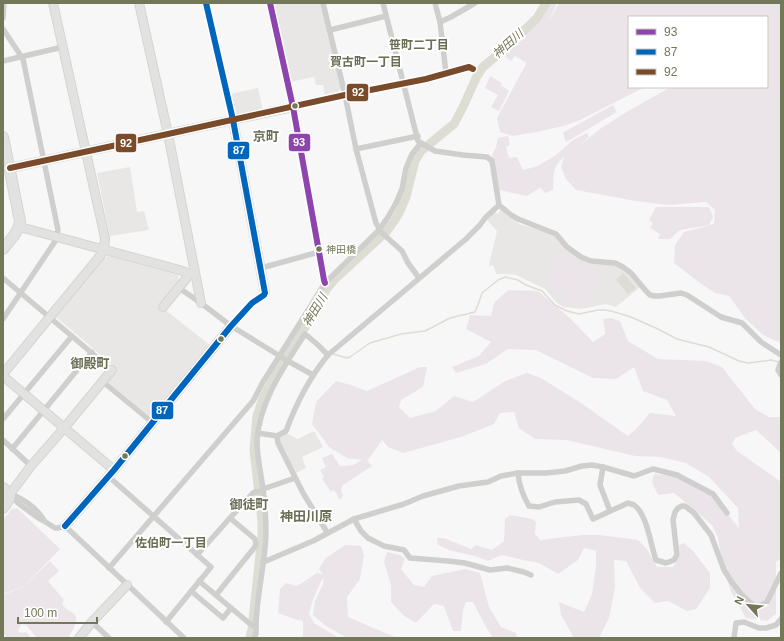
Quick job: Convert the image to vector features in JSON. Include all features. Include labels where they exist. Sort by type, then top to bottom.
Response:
[{"type":"highway","points":[[3,137],[20,221],[18,231],[3,249]]},
{"type":"highway","points":[[3,508],[9,499],[6,491]]},
{"type":"street","points":[[3,18],[4,3]]},
{"type":"street","points":[[53,3],[105,238],[105,245],[104,250],[3,374],[43,410],[65,427],[154,516],[211,567],[166,622]]},
{"type":"street","points":[[139,3],[168,134],[193,273],[202,303]]},
{"type":"street","points":[[3,278],[112,370],[31,466],[6,491],[18,503],[37,517],[55,528],[58,528],[65,526],[153,423],[231,326],[252,303],[265,293],[233,120],[206,3]]},
{"type":"street","points":[[270,3],[293,107],[325,283]]},
{"type":"street","points":[[323,3],[356,149],[376,223],[381,232],[402,251],[408,263],[419,278]]},
{"type":"street","points":[[383,3],[418,136],[418,141],[435,151],[488,157],[492,161],[499,205],[511,215],[556,234],[567,247],[581,257],[591,261],[615,263],[623,267],[631,273],[650,295],[660,296],[681,293],[687,295],[721,317],[742,323],[761,342],[781,354]]},
{"type":"street","points":[[434,3],[440,22],[446,73]]},
{"type":"street","points":[[440,22],[451,18],[475,3]]},
{"type":"street","points":[[330,30],[386,16]]},
{"type":"street","points":[[3,29],[22,56],[58,230],[56,240],[3,319]]},
{"type":"street","points":[[3,61],[63,47]]},
{"type":"street","points":[[10,168],[404,83],[469,67],[473,69]]},
{"type":"street","points":[[356,149],[418,136]]},
{"type":"street","points":[[254,638],[256,634],[253,626],[266,536],[266,517],[261,491],[257,441],[267,401],[284,359],[325,283],[381,232],[402,189],[406,168],[412,154],[422,144]]},
{"type":"street","points":[[258,433],[277,436],[286,431],[292,415],[313,375],[328,354],[466,239],[499,205]]},
{"type":"street","points":[[20,227],[193,273]]},
{"type":"street","points":[[261,268],[319,252]]},
{"type":"street","points":[[163,307],[193,273]]},
{"type":"street","points":[[179,288],[202,303],[231,326],[313,375]]},
{"type":"street","points":[[109,568],[253,401],[263,382],[305,334],[328,354]]},
{"type":"street","points":[[3,419],[72,336]]},
{"type":"street","points":[[12,449],[92,352]]},
{"type":"street","points":[[780,364],[778,370],[781,375]]},
{"type":"street","points":[[102,381],[153,423]]},
{"type":"street","points":[[277,436],[278,443],[303,493],[327,532]]},
{"type":"street","points":[[3,440],[31,466]]},
{"type":"street","points":[[263,561],[306,544],[354,519],[404,504],[422,496],[459,486],[488,482],[501,476],[518,473],[546,473],[564,471],[582,466],[592,465],[603,467],[634,476],[653,470],[661,470],[677,474],[713,494],[727,513]]},
{"type":"street","points":[[603,467],[600,485],[610,511]]},
{"type":"street","points":[[518,473],[518,482],[529,506],[579,500],[586,504],[593,519],[628,503],[634,505],[641,514],[650,535],[656,560],[666,563],[674,560],[677,555],[673,520],[675,512],[678,508],[685,506],[694,513],[711,535],[724,570],[731,582],[754,606],[760,606],[766,602],[781,573]]},
{"type":"street","points":[[197,555],[230,518],[261,491],[296,478]]},
{"type":"street","points":[[216,595],[256,544],[255,539],[230,518]]},
{"type":"street","points":[[354,519],[361,531],[368,538],[384,546],[404,550],[410,558],[465,563],[490,570],[507,568],[531,575]]},
{"type":"street","points":[[65,526],[184,638]]},
{"type":"street","points":[[199,581],[253,626]]},
{"type":"street","points":[[79,638],[127,585]]},
{"type":"street","points":[[191,591],[223,618],[231,608]]},
{"type":"street","points":[[734,638],[736,623],[744,622],[759,628],[766,628],[776,625],[781,619]]},
{"type":"street","points":[[92,622],[109,638]]},
{"type":"shaded area","points":[[273,3],[322,3],[341,87],[338,94],[325,96],[323,85],[316,85],[314,77],[290,82]]},
{"type":"shaded area","points":[[549,3],[557,3],[549,21],[559,3],[781,3],[781,343],[763,335],[745,318],[729,296],[715,293],[674,263],[675,245],[684,232],[714,224],[715,210],[706,202],[669,205],[636,201],[576,190],[566,179],[561,167],[564,157],[560,160],[556,167],[553,190],[545,193],[541,188],[527,196],[499,190],[492,155],[498,138],[508,136],[510,145],[506,147],[509,158],[517,157],[523,170],[538,166],[556,155],[573,140],[587,133],[589,137],[579,146],[600,129],[628,111],[669,88],[768,88],[768,16],[628,16],[628,88],[643,88],[578,121],[537,132],[512,136],[500,132],[497,118],[527,62],[515,56],[511,61],[503,55],[532,29]]},
{"type":"shaded area","points":[[490,76],[502,83],[501,85],[509,91],[499,111],[491,107],[498,95],[485,88]]},
{"type":"shaded area","points":[[258,88],[263,111],[235,117],[230,94]]},
{"type":"shaded area","points":[[613,105],[617,112],[566,142],[564,132]]},
{"type":"shaded area","points":[[130,167],[137,212],[144,211],[149,230],[110,236],[97,173]]},
{"type":"shaded area","points":[[656,207],[709,207],[713,217],[709,225],[680,230],[670,239],[658,239],[660,234],[650,228],[653,223],[649,220]]},
{"type":"shaded area","points":[[501,209],[511,219],[522,225],[553,234],[567,250],[581,260],[595,264],[615,265],[623,268],[640,287],[616,307],[606,304],[581,309],[564,307],[558,304],[545,289],[516,275],[496,274],[494,266],[489,265],[497,231],[487,220],[495,212],[498,214]]},
{"type":"shaded area","points":[[562,247],[579,262],[597,269],[598,285],[593,285],[592,303],[578,307],[568,304],[546,283],[551,254],[560,256]]},
{"type":"shaded area","points":[[108,256],[178,275],[179,280],[159,305],[211,346],[152,416],[149,416],[109,383],[109,378],[116,368],[56,317],[104,258]]},
{"type":"shaded area","points":[[623,273],[636,288],[628,294],[616,280]]},
{"type":"shaded area","points":[[508,290],[538,291],[570,318],[593,342],[605,334],[603,319],[611,318],[620,321],[628,341],[658,359],[706,361],[722,367],[755,409],[769,417],[781,417],[781,453],[756,430],[735,438],[732,444],[737,451],[781,482],[781,558],[776,562],[776,614],[767,621],[746,618],[731,592],[722,561],[718,538],[712,525],[674,493],[658,495],[652,482],[654,474],[674,476],[713,496],[739,528],[738,508],[709,477],[686,463],[661,457],[635,456],[566,440],[535,439],[519,428],[514,412],[500,413],[494,424],[461,437],[403,453],[388,447],[382,440],[367,460],[372,466],[343,485],[341,490],[343,496],[340,500],[334,490],[331,492],[322,479],[324,477],[320,470],[326,467],[322,458],[332,454],[340,466],[353,465],[362,460],[347,458],[329,447],[312,424],[316,402],[336,381],[367,391],[420,367],[427,367],[423,387],[401,400],[399,407],[410,418],[436,411],[454,396],[473,402],[505,381],[527,373],[541,378],[581,403],[628,436],[650,413],[676,416],[667,400],[643,391],[634,367],[616,379],[593,378],[536,350],[508,349],[486,364],[456,373],[452,367],[479,356],[491,342],[466,329],[470,315],[491,316],[494,303]]},
{"type":"shaded area","points":[[314,431],[323,447],[302,457],[306,468],[296,473],[279,439],[286,433],[298,439]]},
{"type":"shaded area","points":[[17,508],[60,549],[23,587],[3,594],[3,520],[12,509]]},
{"type":"shaded area","points":[[510,515],[533,519],[536,522],[535,534],[540,540],[582,535],[600,535],[638,540],[647,549],[657,567],[673,567],[680,556],[679,545],[684,543],[693,551],[710,573],[710,588],[696,609],[687,611],[668,601],[655,603],[640,588],[626,561],[614,560],[615,588],[609,618],[599,638],[574,638],[561,615],[559,602],[584,612],[592,594],[596,566],[596,551],[584,548],[578,560],[558,574],[539,563],[502,555],[488,561],[475,556],[452,551],[438,545],[437,538],[444,538],[471,549],[476,545],[492,550],[504,541],[505,519]]},
{"type":"shaded area","points":[[345,545],[361,546],[364,555],[360,579],[347,597],[348,617],[397,638],[347,638],[326,626],[313,615],[315,601],[323,584],[324,577],[319,585],[309,614],[314,623],[339,638],[303,638],[303,621],[278,613],[280,589],[286,583],[297,586],[317,573],[323,574],[319,569],[326,558]]},
{"type":"shaded area","points":[[387,552],[400,555],[405,559],[401,569],[414,585],[424,587],[432,576],[465,569],[480,573],[489,607],[501,627],[516,633],[517,638],[493,638],[473,602],[466,602],[463,610],[461,631],[453,631],[444,606],[434,604],[416,623],[404,616],[391,602],[391,585],[384,562]]},
{"type":"shaded area","points":[[50,561],[59,571],[48,581],[64,600],[62,604],[76,617],[71,634],[68,638],[37,638],[26,625],[21,624],[18,631],[21,633],[26,632],[30,638],[7,638],[3,634],[3,595],[23,587]]},
{"type":"waterway","name":"神田川","points":[[250,638],[262,536],[262,521],[254,450],[257,416],[263,398],[279,368],[310,319],[326,290],[335,279],[386,232],[394,221],[406,197],[415,161],[421,151],[454,124],[477,76],[483,67],[508,46],[537,18],[546,3]]},
{"type":"waterway","points":[[333,354],[347,358],[370,343],[401,334],[425,331],[450,318],[475,312],[482,293],[498,280],[505,277],[518,280],[526,285],[542,291],[555,305],[567,311],[579,314],[598,310],[611,311],[631,317],[677,339],[709,347],[739,361],[748,363],[771,360],[779,363]]},
{"type":"transit line","name":"87","points":[[65,526],[114,470],[231,326],[252,303],[265,293],[233,120],[206,3]]},
{"type":"transit line","name":"93","points":[[270,3],[293,107],[325,283]]},
{"type":"transit line","name":"92","points":[[10,168],[345,95],[426,79],[469,67],[473,69]]},
{"type":"place","name":"神田橋","points":[[319,249]]},
{"type":"district","name":"笹町二丁目","points":[[419,45]]},
{"type":"district","name":"賀古町一丁目","points":[[366,62]]},
{"type":"district","name":"京町","points":[[266,136]]},
{"type":"district","name":"御殿町","points":[[90,363]]},
{"type":"district","name":"御徒町","points":[[249,504]]},
{"type":"district","name":"神田川原","points":[[306,516]]},
{"type":"district","name":"佐伯町一丁目","points":[[171,543]]}]
